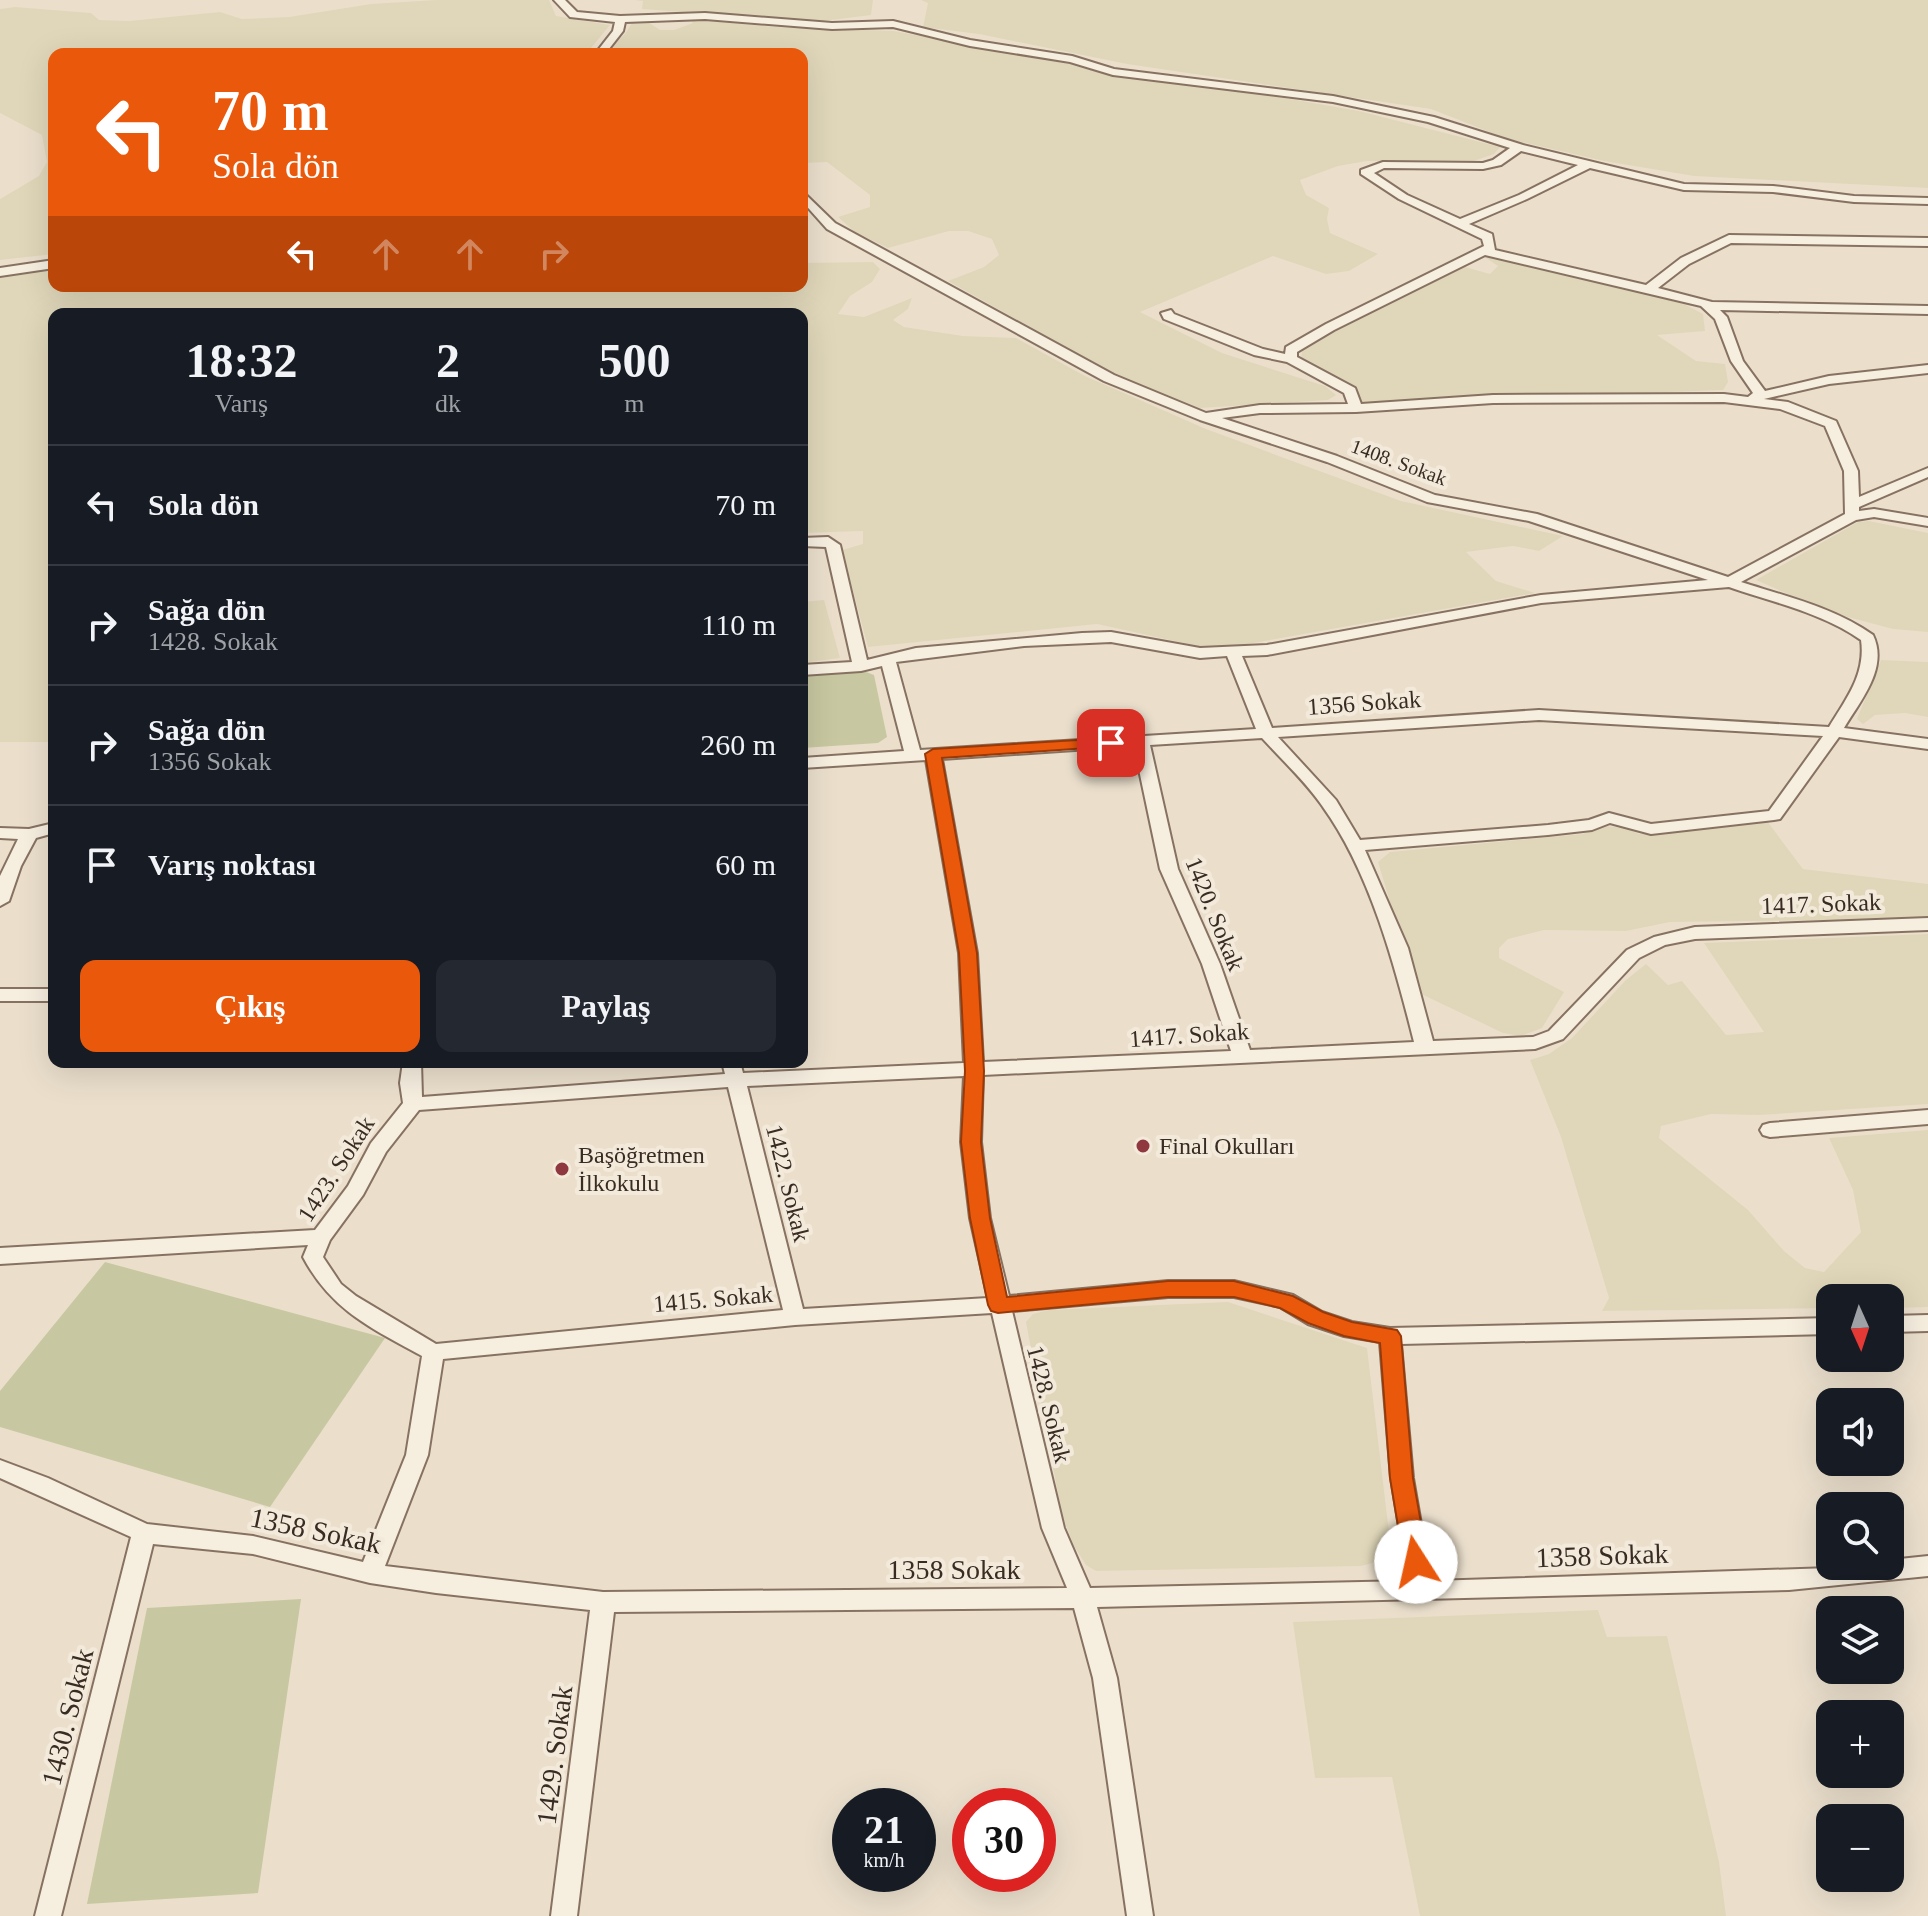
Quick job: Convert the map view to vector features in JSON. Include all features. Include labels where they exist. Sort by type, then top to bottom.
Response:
[{"type":"street","points":[[559,0],[574,15],[620,19],[705,16],[832,26],[893,24],[970,43],[1072,59],[1113,72],[1333,99],[1430,119],[1519,147],[1684,187],[1773,189],[1854,199],[1928,201]]},
{"type":"street","points":[[603,48],[618,31],[620,19]]},
{"type":"street","points":[[1291,359],[1291,350],[1297,344],[1490,248],[1488,237],[1403,197],[1365,172],[1383,165],[1483,166],[1497,163],[1519,147]]},
{"type":"street","points":[[1461,223],[1523,197],[1588,164]]},
{"type":"street","name":"1408. Sokak","points":[[808,201],[831,226],[1109,378],[1205,417],[1332,459],[1432,499],[1532,517],[1808,609],[1854,628],[1868,638],[1871,656],[1866,678],[1834,732],[1774,815],[1651,829],[1609,818],[1592,825],[1355,846]]},
{"type":"street","points":[[1648,290],[1685,261],[1729,239],[1928,242]]},
{"type":"street","points":[[1483,251],[1710,306],[1928,310]]},
{"type":"street","points":[[0,272],[48,265]]},
{"type":"street","points":[[1710,306],[1721,317],[1737,361],[1761,395]]},
{"type":"street","points":[[1167,313],[1259,352],[1291,359],[1350,391],[1356,408]]},
{"type":"street","points":[[1745,400],[1829,380],[1928,369]]},
{"type":"street","points":[[1205,417],[1260,409],[1356,408],[1493,399],[1745,400],[1783,405],[1831,424],[1851,471],[1852,511]]},
{"type":"street","points":[[808,670],[861,666],[1024,641],[1111,637],[1200,653],[1267,650],[1541,599],[1728,583],[1852,511],[1928,472]]},
{"type":"street","points":[[1852,511],[1928,522]]},
{"type":"street","points":[[808,542],[828,541],[833,545],[861,666]]},
{"type":"street","points":[[1233,653],[1266,733],[1330,804],[1355,846],[1399,948],[1425,1048]]},
{"type":"street","name":"1428. Sokak","points":[[888,660],[923,755],[968,953],[974,1071],[971,1142],[980,1218],[998,1305],[1053,1528],[1083,1598],[1105,1678],[1140,1916]]},
{"type":"street","name":"1356 Sokak","points":[[808,763],[1539,715],[1834,732],[1928,744]]},
{"type":"street","name":"1420. Sokak","points":[[1141,741],[1169,869],[1211,964],[1242,1055]]},
{"type":"street","points":[[0,833],[29,834],[48,829]]},
{"type":"street","points":[[0,901],[12,866],[29,834]]},
{"type":"street","name":"1417. Sokak","points":[[413,1104],[734,1071],[974,1071],[1242,1055],[1535,1043],[1556,1035],[1633,954],[1660,941],[1695,933],[1928,924]]},
{"type":"street","points":[[0,995],[48,995]]},
{"type":"street","points":[[411,1068],[413,1104]]},
{"type":"street","name":"1422. Sokak","points":[[734,1071],[795,1317]]},
{"type":"street","name":"1423. Sokak","points":[[413,1104],[378,1148],[356,1190],[321,1237],[313,1257],[321,1276],[356,1308],[433,1352]]},
{"type":"street","points":[[1770,1130],[1928,1117]]},
{"type":"street","points":[[0,1256],[321,1237]]},
{"type":"street","name":"1415. Sokak","points":[[433,1352],[795,1317],[998,1305],[1168,1289],[1234,1289],[1286,1301],[1315,1318],[1351,1330],[1390,1336],[1816,1326]]},
{"type":"street","points":[[1904,1324],[1928,1323]]},
{"type":"street","points":[[1390,1336],[1402,1478],[1421,1590]]},
{"type":"street","points":[[370,1573],[417,1455],[433,1352]]},
{"type":"street","name":"1358 Sokak","points":[[0,1469],[40,1484],[144,1533],[253,1545],[370,1573],[436,1583],[603,1602],[1083,1598],[1421,1590],[1789,1580],[1928,1566]]},
{"type":"street","name":"1430. Sokak","points":[[48,1916],[144,1533]]},
{"type":"street","name":"1429. Sokak","points":[[564,1916],[603,1602]]},
{"type":"shaded area","points":[[437,0],[549,0],[556,16],[610,25],[591,48],[48,48],[48,255],[0,260],[0,199],[39,176],[47,162],[42,135],[0,113],[0,9],[15,7],[91,13],[99,20],[129,21],[220,12],[242,19],[289,17],[371,4]]},
{"type":"shaded area","points":[[634,0],[873,0],[871,15],[815,22],[642,9],[643,1]]},
{"type":"shaded area","points":[[921,0],[1928,0],[1928,188],[1694,176],[1604,161],[1505,138],[1431,109],[1127,64],[979,34],[923,27],[928,3]]},
{"type":"shaded area","points":[[690,19],[774,27],[894,31],[1061,62],[1105,74],[1273,96],[1359,111],[1500,147],[1494,154],[1474,161],[1367,161],[1338,166],[1300,180],[1306,195],[1329,208],[1327,219],[1330,233],[1378,254],[1349,271],[1326,274],[1273,256],[1140,312],[1222,353],[1325,386],[1336,395],[1328,400],[1200,408],[1112,373],[948,281],[984,267],[999,255],[992,239],[968,231],[949,231],[888,248],[855,232],[838,217],[870,207],[870,195],[827,162],[808,163],[808,48],[610,48],[632,23],[648,22],[660,30],[674,30],[693,23]]},
{"type":"shaded area","points":[[1486,258],[1504,258],[1684,304],[1703,314],[1705,331],[1657,335],[1696,361],[1725,364],[1728,382],[1723,390],[1360,403],[1301,358],[1303,346],[1465,267],[1490,274],[1498,266]]},
{"type":"shaded area","points":[[873,262],[880,269],[872,282],[850,296],[838,314],[864,317],[912,298],[908,309],[893,320],[904,327],[963,336],[1016,338],[1085,376],[1206,429],[1401,501],[1563,536],[1539,551],[1513,546],[1466,552],[1496,581],[1535,593],[1225,648],[1202,647],[1097,624],[868,647],[842,550],[863,544],[863,531],[808,533],[808,308],[48,308],[48,742],[0,742],[0,278],[48,270],[48,292],[808,292],[808,263]]},
{"type":"shaded area","points":[[1869,521],[1928,533],[1928,632],[1893,629],[1829,612],[1756,580],[1858,522]]},
{"type":"shaded area","points":[[824,600],[840,658],[808,662],[808,601]]},
{"type":"shaded area","points":[[1881,660],[1928,662],[1928,717],[1905,713],[1875,715],[1863,724],[1857,719]]},
{"type":"shaded area","points":[[1767,821],[1803,869],[1928,884],[1928,919],[1670,922],[1626,931],[1544,930],[1508,939],[1499,948],[1499,958],[1564,992],[1542,1028],[1521,1036],[1503,1033],[1417,992],[1378,862],[1390,852],[1583,834],[1604,826],[1625,828],[1639,834]]},
{"type":"shaded area","points":[[1928,934],[1928,1104],[1759,1115],[1711,1114],[1661,1126],[1659,1138],[1748,1210],[1784,1251],[1805,1268],[1824,1272],[1861,1232],[1853,1190],[1829,1138],[1928,1130],[1928,1307],[1904,1308],[1904,1284],[1816,1284],[1816,1308],[1602,1311],[1609,1298],[1561,1137],[1530,1060],[1549,1054],[1572,1038],[1626,980],[1646,964],[1668,985],[1682,981],[1726,1035],[1764,1032],[1704,943]]},
{"type":"shaded area","points":[[1228,1302],[1367,1348],[1392,1558],[1361,1566],[1096,1571],[1086,1565],[1074,1546],[1062,1515],[1026,1322],[1033,1314],[1049,1310]]},
{"type":"shaded area","points":[[1598,1610],[1607,1637],[1667,1636],[1719,1862],[1726,1916],[1420,1916],[1392,1777],[1315,1778],[1293,1622]]},
{"type":"green space","points":[[861,670],[874,675],[887,737],[878,743],[808,748],[808,674]]},
{"type":"green space","points":[[105,1262],[385,1338],[270,1507],[0,1427],[0,1391]]},
{"type":"green space","points":[[301,1599],[258,1893],[87,1904],[147,1608]]},
{"type":"place","name":"Final Okulları","points":[[1143,1146]]},
{"type":"place","name":"Başöğretmen İlkokulu","points":[[562,1169]]},
{"type":"route","points":[[1111,743],[933,754],[968,953],[974,1071],[971,1142],[980,1218],[998,1305],[1168,1289],[1234,1289],[1286,1301],[1315,1318],[1351,1330],[1390,1336],[1402,1478],[1416,1562]]}]
